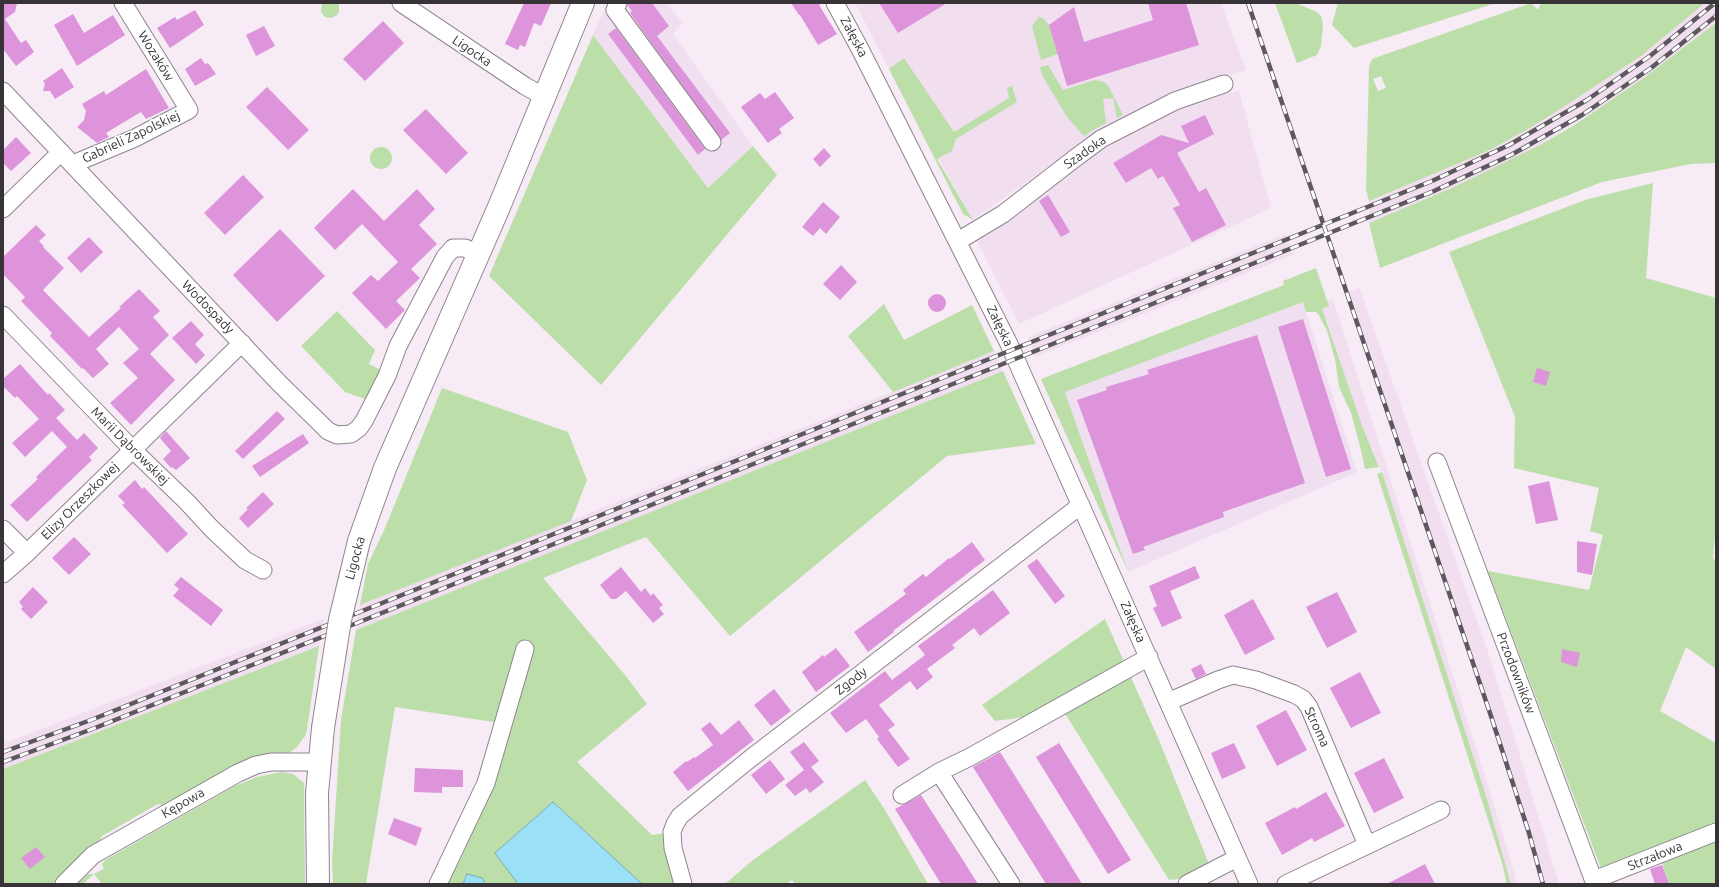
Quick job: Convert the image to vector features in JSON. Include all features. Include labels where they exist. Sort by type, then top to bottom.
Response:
[{"type":"street","name":"Wozaków","points":[[123,3],[190,110]]},
{"type":"street","name":"Ligocka","points":[[401,3],[544,98]]},
{"type":"street","name":"Ligocka","points":[[318,884],[317,825],[319,762],[323,728],[338,626],[359,541],[380,478],[478,254],[583,3]]},
{"type":"street","points":[[618,3],[615,10],[712,142]]},
{"type":"street","name":"Załęska","points":[[835,3],[859,47],[1010,344],[1249,884]]},
{"type":"street","name":"Szadoka","points":[[958,241],[1003,214],[1101,139],[1175,101],[1224,84]]},
{"type":"street","name":"Wodospady","points":[[3,91],[242,343],[321,424],[333,433],[341,435],[354,432],[364,422],[387,376],[398,346],[445,256],[454,248],[465,248],[478,254]]},
{"type":"street","name":"Gabrieli Zapolskiej","points":[[3,208],[67,158],[135,138],[190,110]]},
{"type":"street","name":"Marii Dąbrowskiej","points":[[3,315],[132,449],[187,502],[228,545],[245,560],[263,570]]},
{"type":"street","name":"Elizy Orzeszkowej","points":[[3,574],[27,553],[242,343]]},
{"type":"street","name":"Przodowników","points":[[1437,462],[1595,882]]},
{"type":"street","name":"Zgody","points":[[683,884],[673,848],[672,832],[680,816],[751,758],[1081,505]]},
{"type":"street","points":[[3,528],[27,553]]},
{"type":"street","points":[[438,884],[486,783],[524,649]]},
{"type":"street","name":"Załęska","points":[[902,795],[939,772],[970,757],[1149,657]]},
{"type":"street","name":"Stroma","points":[[1168,702],[1218,680],[1233,676],[1253,678],[1303,699],[1309,707],[1367,845]]},
{"type":"street","name":"Kępowa","points":[[64,884],[93,854],[225,779],[263,763],[319,762]]},
{"type":"street","points":[[939,772],[1011,884]]},
{"type":"street","points":[[1286,884],[1441,810]]},
{"type":"street","name":"Strzałowa","points":[[1595,882],[1716,832]]},
{"type":"street","points":[[1187,884],[1237,858]]},
{"type":"shaded area","points":[[607,3],[666,3],[683,23],[673,34],[753,146],[708,188],[593,35]]},
{"type":"shaded area","points":[[855,3],[1221,3],[1246,70],[1174,95],[1131,117],[1053,163],[973,220],[903,96]]},
{"type":"shaded area","points":[[1705,3],[1716,3],[1716,23],[1645,77],[1607,103],[1542,144],[1513,159],[1454,187],[1369,223],[1369,201],[1490,150],[1528,129],[1641,56]]},
{"type":"shaded area","points":[[1239,91],[1271,208],[1019,324],[976,239],[1071,170],[1142,126],[1193,102]]},
{"type":"shaded area","points":[[1286,234],[1295,254],[1035,357],[1028,337]]},
{"type":"shaded area","points":[[1359,287],[1490,658],[1559,884],[1540,884],[1512,786],[1345,294]]},
{"type":"shaded area","points":[[1333,299],[1485,776],[1517,884],[1511,884],[1487,799],[1382,472],[1363,428],[1322,309],[1328,306],[1327,302]]},
{"type":"shaded area","points":[[1303,302],[1357,472],[1128,572],[1065,392]]},
{"type":"shaded area","points":[[994,351],[1003,371],[356,630],[360,605]]},
{"type":"shaded area","points":[[325,618],[319,646],[3,769],[3,744]]},
{"type":"green space","points":[[322,3],[339,3],[339,12],[331,18],[325,17],[321,12]]},
{"type":"green space","points":[[1275,3],[1298,4],[1317,12],[1321,16],[1323,25],[1321,46],[1317,55],[1297,63]]},
{"type":"green space","points":[[1338,3],[1496,3],[1354,48],[1332,25]]},
{"type":"green space","points":[[1531,3],[1538,10],[1541,3],[1705,3],[1641,56],[1528,129],[1490,150],[1369,201],[1366,189],[1369,67],[1372,59]],"holes":[[[1381,76],[1386,88],[1378,91],[1373,79]]]},
{"type":"green space","points":[[1039,17],[1043,18],[1049,25],[1058,54],[1041,60],[1032,26]]},
{"type":"green space","points":[[1716,23],[1716,163],[1691,164],[1602,182],[1380,268],[1369,223],[1454,187],[1542,144],[1573,126],[1645,77]]},
{"type":"green space","points":[[593,35],[708,188],[753,146],[777,175],[601,385],[489,276]]},
{"type":"green space","points":[[904,58],[954,132],[1009,98],[1007,88],[1012,86],[1017,102],[956,139],[952,151],[937,159],[973,220],[963,214],[889,69]]},
{"type":"green space","points":[[1048,65],[1063,90],[1095,80],[1104,82],[1109,87],[1123,115],[1117,118],[1113,98],[1103,99],[1106,123],[1088,133],[1086,136],[1083,135],[1067,117],[1043,77],[1040,67]]},
{"type":"green space","points":[[381,147],[389,150],[392,158],[389,166],[381,169],[373,166],[370,158],[373,150]]},
{"type":"green space","points":[[1653,183],[1646,278],[1716,298],[1716,525],[1713,558],[1716,561],[1716,669],[1686,647],[1660,711],[1716,743],[1716,826],[1602,871],[1488,571],[1589,590],[1603,535],[1590,531],[1599,488],[1514,468],[1515,417],[1449,252],[1585,200]]},
{"type":"green space","points":[[1316,268],[1329,306],[1322,309],[1363,428],[1379,467],[1365,469],[1351,413],[1339,387],[1335,359],[1327,331],[1316,312],[1306,312],[1303,302],[1065,392],[1128,572],[1041,379],[1284,285],[1283,281]]},
{"type":"green space","points":[[884,304],[904,340],[972,305],[994,351],[893,392],[848,336]]},
{"type":"green space","points":[[337,311],[375,350],[369,364],[381,370],[368,400],[345,392],[301,346]]},
{"type":"green space","points":[[1003,371],[1036,444],[947,456],[730,636],[646,537],[543,578],[625,675],[647,704],[577,762],[652,835],[666,833],[677,884],[448,884],[465,850],[513,725],[395,707],[366,884],[333,884],[332,862],[341,720],[356,630]]},
{"type":"green space","points":[[442,388],[568,432],[587,480],[571,521],[360,605],[368,564],[385,528]]},
{"type":"green space","points":[[1382,472],[1487,799],[1511,884],[1507,884],[1502,863],[1377,474]]},
{"type":"green space","points":[[1105,619],[1159,740],[1209,864],[1186,878],[1169,880],[1064,712],[995,721],[982,705]]},
{"type":"green space","points":[[319,646],[307,730],[305,736],[296,748],[289,753],[166,806],[158,804],[102,836],[99,844],[57,884],[3,884],[3,769]]},
{"type":"green space","points":[[282,772],[293,774],[304,783],[305,884],[102,884],[94,874],[104,869],[102,864],[105,860],[235,786],[257,777]]},
{"type":"green space","points":[[865,780],[885,810],[928,884],[795,884],[792,880],[786,884],[725,884],[753,860]]},
{"type":"green space","points":[[1716,840],[1716,884],[1669,884],[1662,863]]},
{"type":"green space","points":[[88,874],[94,874],[83,884],[77,884]]},
{"type":"water","points":[[553,802],[642,884],[518,884],[495,853]]},
{"type":"water","points":[[467,874],[482,878],[486,884],[463,884]]},
{"type":"building","points":[[3,3],[17,3],[15,12],[5,19],[21,43],[26,40],[34,52],[16,66],[3,49]]},
{"type":"building","points":[[524,3],[551,3],[541,26],[534,23],[525,47],[520,45],[518,50],[505,44]]},
{"type":"building","points":[[628,3],[652,3],[669,26],[657,36],[730,133],[721,140],[630,13],[632,11],[627,5]]},
{"type":"building","points":[[791,3],[822,3],[819,5],[837,34],[818,45]]},
{"type":"building","points":[[879,3],[947,3],[898,33]]},
{"type":"building","points":[[1148,3],[1186,3],[1199,45],[1067,86],[1049,25],[1074,7],[1084,42],[1153,20]]},
{"type":"building","points":[[195,10],[204,25],[170,48],[157,28],[175,17],[177,20]]},
{"type":"building","points":[[73,14],[84,33],[113,15],[125,35],[77,66],[54,25]]},
{"type":"building","points":[[383,21],[404,43],[365,81],[343,59]]},
{"type":"building","points":[[264,26],[275,46],[256,56],[246,35]]},
{"type":"building","points":[[616,28],[705,149],[698,155],[608,34]]},
{"type":"building","points":[[201,58],[205,64],[208,63],[216,74],[195,86],[185,69]]},
{"type":"building","points":[[62,68],[74,87],[55,99],[50,91],[43,91],[45,84],[43,81]]},
{"type":"building","points":[[146,69],[169,108],[146,119],[141,112],[106,133],[109,137],[97,143],[77,127],[84,120],[86,111],[82,104],[104,91],[106,95]]},
{"type":"building","points":[[267,87],[309,130],[288,150],[246,107]]},
{"type":"building","points":[[775,92],[794,118],[779,129],[782,133],[768,143],[741,107],[760,93],[765,99]]},
{"type":"building","points":[[426,109],[468,153],[446,174],[403,130]]},
{"type":"building","points":[[1205,115],[1214,134],[1177,153],[1199,192],[1206,188],[1226,225],[1192,242],[1173,208],[1180,205],[1163,176],[1158,179],[1151,168],[1126,183],[1113,163],[1161,135],[1189,143],[1181,126]]},
{"type":"building","points":[[16,137],[31,153],[11,171],[3,163],[3,150]]},
{"type":"building","points":[[824,148],[831,156],[820,167],[813,159]]},
{"type":"building","points":[[243,175],[264,197],[225,235],[204,213]]},
{"type":"building","points":[[353,189],[384,221],[417,189],[435,209],[419,225],[437,244],[411,269],[420,278],[396,301],[405,310],[386,329],[352,293],[371,275],[378,281],[398,262],[362,224],[335,250],[314,228]]},
{"type":"building","points":[[1048,195],[1070,232],[1061,237],[1039,201]]},
{"type":"building","points":[[823,202],[840,217],[826,234],[820,228],[813,236],[802,227]]},
{"type":"building","points":[[36,225],[46,235],[39,241],[64,268],[43,290],[89,337],[121,308],[119,307],[139,289],[160,311],[153,317],[169,335],[150,354],[175,380],[131,425],[110,403],[138,378],[123,363],[139,349],[119,327],[96,349],[109,364],[93,378],[83,368],[82,369],[50,336],[52,333],[21,301],[25,297],[3,274],[3,257]]},
{"type":"building","points":[[280,229],[325,276],[277,322],[233,275]]},
{"type":"building","points":[[89,237],[103,252],[81,273],[67,258]]},
{"type":"building","points":[[841,265],[857,282],[840,300],[823,284]]},
{"type":"building","points":[[937,294],[943,297],[946,303],[943,309],[937,312],[931,309],[928,303],[931,297]]},
{"type":"building","points":[[1303,319],[1351,469],[1326,477],[1278,327]]},
{"type":"building","points":[[191,321],[204,335],[195,344],[205,355],[196,364],[172,338]]},
{"type":"building","points":[[1257,335],[1305,483],[1223,512],[1224,517],[1143,547],[1145,550],[1133,554],[1077,400],[1107,390],[1106,387],[1149,374],[1147,370]]},
{"type":"building","points":[[20,364],[48,395],[49,393],[65,410],[56,418],[77,440],[84,433],[98,448],[89,457],[92,460],[27,522],[10,505],[38,479],[36,477],[67,447],[52,431],[25,457],[12,443],[39,419],[17,396],[15,398],[3,386],[3,379]]},
{"type":"building","points":[[1537,368],[1550,372],[1546,386],[1533,382]]},
{"type":"building","points":[[277,411],[285,419],[243,459],[235,451]]},
{"type":"building","points":[[166,431],[190,458],[176,470],[172,467],[171,468],[163,459],[171,451],[160,438]]},
{"type":"building","points":[[303,434],[309,443],[260,477],[252,466]]},
{"type":"building","points":[[135,480],[142,489],[144,487],[188,534],[167,553],[122,505],[125,503],[118,496]]},
{"type":"building","points":[[1549,481],[1558,520],[1536,524],[1528,486]]},
{"type":"building","points":[[263,492],[274,504],[248,528],[239,518],[248,509],[246,508]]},
{"type":"building","points":[[74,537],[91,554],[69,575],[52,558]]},
{"type":"building","points":[[1577,541],[1597,544],[1592,575],[1577,572]]},
{"type":"building","points":[[972,542],[985,560],[868,652],[854,632],[906,594],[903,590],[923,574],[926,577]]},
{"type":"building","points":[[1037,559],[1065,596],[1055,604],[1027,566]]},
{"type":"building","points":[[1195,566],[1200,578],[1170,591],[1182,618],[1162,627],[1153,608],[1157,606],[1149,586]]},
{"type":"building","points":[[621,567],[641,592],[645,588],[651,596],[653,593],[663,605],[659,608],[664,614],[653,623],[626,591],[616,599],[611,599],[600,585]]},
{"type":"building","points":[[181,577],[223,610],[211,626],[173,596],[179,589],[174,585]]},
{"type":"building","points":[[33,587],[48,602],[31,619],[21,609],[23,607],[19,602]]},
{"type":"building","points":[[993,590],[1010,613],[980,636],[974,628],[952,645],[955,648],[927,669],[933,677],[917,690],[910,681],[879,705],[895,725],[888,730],[910,759],[898,767],[877,739],[879,737],[866,719],[846,733],[830,713],[885,671],[892,680],[925,655],[918,646]]},
{"type":"building","points":[[1337,592],[1357,632],[1327,648],[1306,607]]},
{"type":"building","points":[[1253,599],[1275,639],[1245,655],[1224,615]]},
{"type":"building","points":[[836,648],[850,666],[816,692],[802,672],[823,655],[824,657]]},
{"type":"building","points":[[1562,649],[1580,653],[1577,667],[1561,662]]},
{"type":"building","points":[[1201,664],[1206,674],[1196,679],[1191,669]]},
{"type":"building","points":[[1360,672],[1381,713],[1351,728],[1330,688]]},
{"type":"building","points":[[774,689],[791,711],[771,726],[754,705]]},
{"type":"building","points":[[1286,710],[1307,750],[1277,766],[1256,726]]},
{"type":"building","points":[[739,720],[754,740],[688,791],[673,772],[686,761],[687,762],[694,757],[695,758],[713,745],[701,729],[710,722],[721,735]]},
{"type":"building","points":[[804,742],[819,761],[811,767],[824,782],[810,793],[806,788],[795,796],[785,785],[804,770],[790,752]]},
{"type":"building","points":[[1059,743],[1131,860],[1108,874],[1036,757]]},
{"type":"building","points":[[1234,743],[1246,768],[1222,779],[1211,753]]},
{"type":"building","points":[[1000,752],[1082,884],[1046,884],[973,767]]},
{"type":"building","points":[[1384,758],[1404,798],[1374,813],[1354,773]]},
{"type":"building","points":[[770,760],[785,779],[766,794],[751,775]]},
{"type":"building","points":[[415,768],[463,770],[463,787],[442,787],[442,793],[414,792]]},
{"type":"building","points":[[1326,792],[1345,826],[1314,842],[1312,838],[1282,855],[1265,823],[1295,807],[1296,809]]},
{"type":"building","points":[[921,795],[978,884],[941,884],[895,809]]},
{"type":"building","points":[[394,818],[422,828],[416,846],[388,834]]},
{"type":"building","points":[[36,847],[45,857],[30,869],[21,858]]},
{"type":"building","points":[[1425,864],[1435,884],[1387,884]]},
{"type":"building","points":[[1662,865],[1669,884],[1655,884],[1650,869]]},
{"type":"railway","points":[[1248,3],[1490,713],[1529,833],[1543,884]]},
{"type":"railway","points":[[3,752],[91,720],[1432,181],[1509,145],[1587,100],[1650,56],[1715,3]]},
{"type":"railway","points":[[3,762],[95,728],[1434,191],[1511,155],[1582,115],[1651,68],[1716,16]]}]
